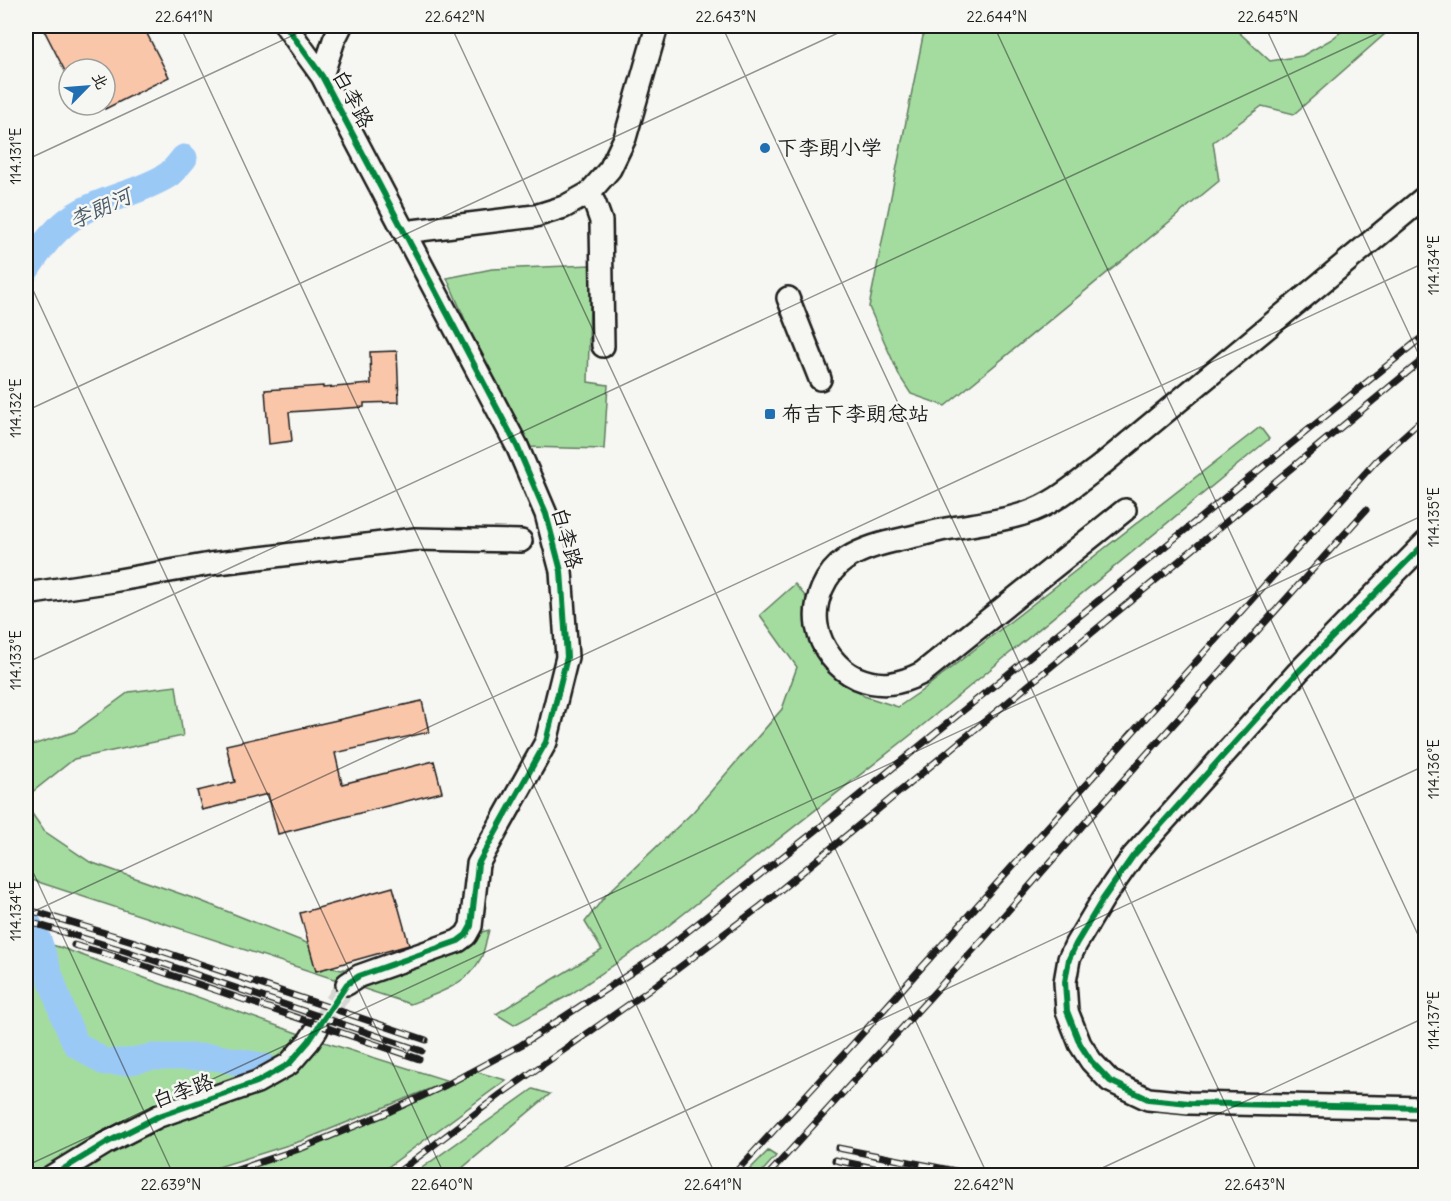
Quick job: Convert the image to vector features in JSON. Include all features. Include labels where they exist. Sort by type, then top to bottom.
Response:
[{"type":"street","name":"白李路","points":[[286,26],[322,76],[517,446],[546,514],[561,571],[567,657],[546,742],[478,864],[471,926],[466,935],[458,941],[359,976],[346,984]]},
{"type":"street","points":[[322,76],[341,26]]},
{"type":"street","points":[[404,232],[535,216],[564,207],[589,193],[610,169],[626,138],[657,26]]},
{"type":"street","points":[[589,193],[601,221],[603,346]]},
{"type":"street","points":[[1125,510],[922,673],[905,681],[888,684],[869,682],[855,677],[841,668],[821,641],[817,626],[819,597],[834,569],[846,559],[882,543],[946,529],[994,522],[1028,513],[1058,497],[1099,467],[1425,196]]},
{"type":"street","points":[[788,298],[820,380]]},
{"type":"street","points":[[26,594],[210,564],[415,539],[521,542]]},
{"type":"street","points":[[1425,542],[1298,672],[1133,856],[1103,899],[1069,958],[1065,996],[1072,1026],[1091,1061],[1110,1081],[1148,1099],[1189,1103],[1425,1108]]},
{"type":"street","name":"白李路","points":[[52,1176],[106,1143],[159,1116],[265,1078],[290,1064],[317,1029]]},
{"type":"green space","points":[[925,26],[1232,26],[1270,61],[1302,56],[1332,39],[1348,26],[1394,26],[1294,114],[1262,106],[1213,142],[1219,181],[945,406],[911,394],[900,377],[869,307]]},
{"type":"green space","points":[[591,265],[588,382],[608,385],[604,449],[527,447],[489,375],[447,278],[492,269]]},
{"type":"green space","points":[[1260,427],[1269,439],[912,734],[649,941],[571,994],[514,1025],[496,1014],[602,950],[585,922],[605,896],[693,812],[782,709],[797,667],[760,615],[795,584],[811,603],[826,661],[864,696],[898,707]]},
{"type":"green space","points":[[176,686],[183,736],[74,759],[26,797],[26,742],[29,746],[74,732],[129,692]]},
{"type":"green space","points":[[26,805],[44,831],[90,862],[201,901],[317,947],[322,964],[341,970],[489,930],[484,952],[475,967],[460,982],[410,1004],[26,878]]},
{"type":"green space","points":[[26,937],[308,1037],[449,1081],[301,1141],[193,1175],[26,1175]]},
{"type":"green space","points":[[477,1072],[506,1080],[377,1175],[219,1175],[310,1145],[398,1110]]},
{"type":"green space","points":[[533,1089],[550,1094],[454,1175],[412,1175]]},
{"type":"green space","points":[[768,1151],[776,1156],[759,1175],[744,1175]]},
{"type":"building","points":[[42,26],[143,26],[169,77],[117,103],[117,57],[58,57]]},
{"type":"building","points":[[397,351],[399,402],[364,403],[364,407],[289,412],[292,441],[269,444],[265,390],[371,384],[370,352]]},
{"type":"building","points":[[422,701],[429,732],[335,753],[342,784],[434,761],[442,792],[278,834],[268,794],[202,810],[197,791],[235,782],[226,745]]},
{"type":"building","points":[[393,887],[409,945],[316,971],[300,913]]},
{"type":"waterway","name":"李朗河","points":[[26,270],[51,237],[65,223],[93,206],[158,181],[170,173],[184,158]]},
{"type":"waterway","name":"李朗河","points":[[26,921],[38,940],[64,1017],[76,1044],[104,1062],[126,1062],[152,1057],[214,1057],[265,1067]]},
{"type":"tunnel","points":[[317,1029],[347,984]]},
{"type":"railway","points":[[219,1176],[302,1148],[446,1085],[521,1045],[655,957],[814,832],[1426,334]]},
{"type":"railway","points":[[393,1176],[501,1094],[648,991],[761,906],[1426,357]]},
{"type":"railway","points":[[732,1176],[1376,461],[1426,416]]},
{"type":"railway","points":[[767,1176],[985,937],[1366,510]]},
{"type":"railway","points":[[26,909],[132,941],[426,1040]]},
{"type":"railway","points":[[26,921],[126,951],[422,1051]]},
{"type":"railway","points":[[74,945],[124,959],[419,1059]]},
{"type":"railway","points":[[838,1148],[981,1176]]},
{"type":"railway","points":[[835,1160],[913,1176]]},
{"type":"cycle path","points":[[52,1176],[106,1143],[159,1116],[257,1082],[289,1064],[309,1041],[347,984],[359,976],[458,941],[466,935],[471,926],[478,864],[546,742],[567,657],[561,571],[546,514],[517,446],[322,76],[286,26]]},
{"type":"cycle path","points":[[1426,542],[1298,672],[1133,856],[1103,899],[1076,944],[1069,959],[1065,982],[1067,1011],[1080,1044],[1091,1061],[1110,1081],[1148,1099],[1189,1103],[1426,1108]]},
{"type":"place","name":"下李朗小学","points":[[765,148]]},
{"type":"place","name":"布吉下李朗总站","points":[[770,414]]}]
